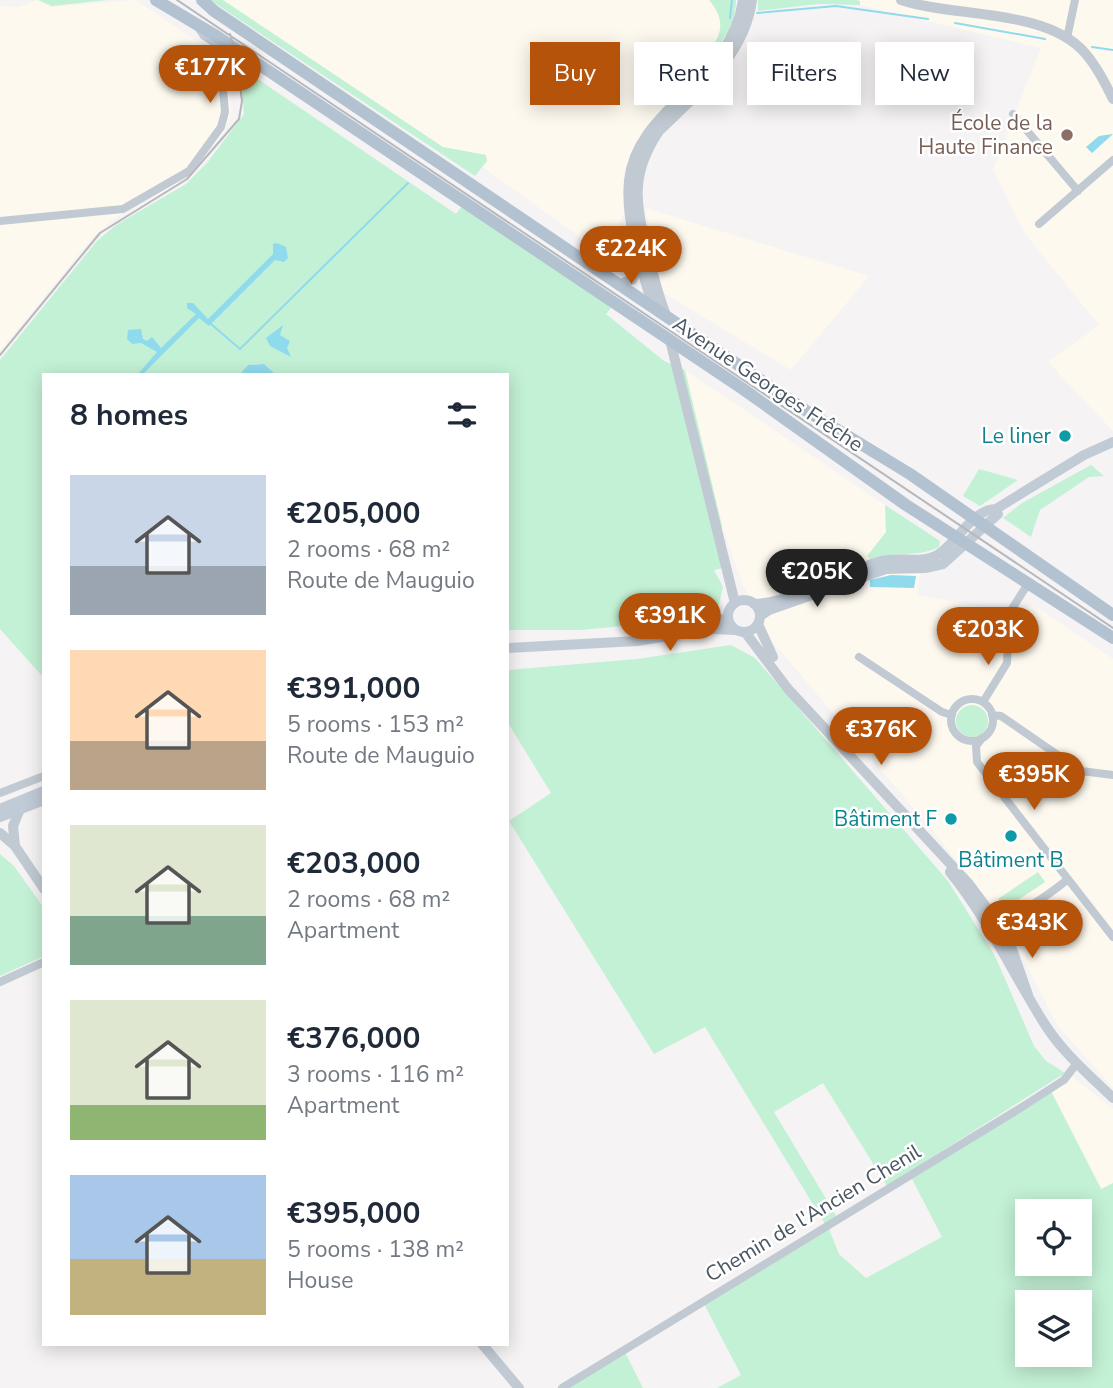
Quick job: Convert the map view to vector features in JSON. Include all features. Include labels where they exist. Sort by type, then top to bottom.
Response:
[{"type":"main road","name":"Avenue Georges Frêche","points":[[156,0],[670,340],[855,466],[886,492],[1029,582],[1113,639]]},
{"type":"main road","name":"Avenue Georges Frêche","points":[[202,0],[214,11],[805,410],[873,448],[1113,615]]},
{"type":"main road","points":[[643,322],[653,306]]},
{"type":"main road","points":[[657,332],[666,315]]},
{"type":"main road","points":[[728,618],[735,603],[745,600],[754,604],[789,595],[886,560],[925,560],[936,556],[962,540],[982,522],[984,511],[996,509],[1067,468],[1084,455],[1113,442]]},
{"type":"main road","points":[[1067,468],[1113,450]]},
{"type":"main road","points":[[509,648],[681,636],[712,629],[740,631],[759,620],[769,610],[861,576],[877,571],[936,567],[951,559],[962,540]]},
{"type":"main road","points":[[754,604],[759,620]]},
{"type":"main road","points":[[728,618],[740,631]]},
{"type":"main road","points":[[608,642],[728,618]]},
{"type":"main road","points":[[1,814],[42,792]]},
{"type":"main road","points":[[1,814],[42,801]]},
{"type":"street","points":[[653,306],[640,258],[630,200],[629,181],[636,156],[653,127],[727,48],[737,27],[743,0]]},
{"type":"street","points":[[666,315],[642,229],[636,201],[637,180],[649,146],[659,131],[733,53],[748,20],[752,0]]},
{"type":"street","points":[[901,0],[1043,27],[1067,38],[1091,62],[1113,99]]},
{"type":"street","points":[[1067,38],[1075,0]]},
{"type":"street","points":[[0,222],[122,209],[193,166],[224,121],[220,53],[216,44],[204,36],[197,25]]},
{"type":"street","points":[[1013,114],[1078,191]]},
{"type":"street","points":[[1040,224],[1113,160]]},
{"type":"street","points":[[620,284],[632,280],[636,275],[640,258]]},
{"type":"street","points":[[670,340],[735,603]]},
{"type":"street","points":[[983,702],[1007,663],[1010,612],[1029,582]]},
{"type":"street","points":[[759,620],[776,662],[804,704]]},
{"type":"street","points":[[740,631],[758,645],[788,689],[969,884],[995,921],[997,941]]},
{"type":"street","points":[[859,657],[942,712],[952,715]]},
{"type":"street","points":[[982,738],[969,741],[958,736],[952,726],[952,715],[962,701],[972,699],[983,702],[992,715],[991,729],[976,746],[977,762],[1113,937]]},
{"type":"street","points":[[992,715],[1000,716],[1081,771],[1113,775]]},
{"type":"street","points":[[0,793],[42,777]]},
{"type":"street","points":[[13,826],[20,810]]},
{"type":"street","points":[[1,814],[9,817],[13,826],[15,846]]},
{"type":"street","points":[[0,833],[15,846],[42,886]]},
{"type":"street","points":[[936,851],[997,941],[1044,1024],[1077,1063],[1113,1098]]},
{"type":"street","points":[[995,921],[1027,909],[1067,880]]},
{"type":"street","points":[[965,891],[1007,935],[1028,995]]},
{"type":"street","points":[[1007,935],[1027,909]]},
{"type":"street","points":[[1105,927],[1113,919]]},
{"type":"street","points":[[0,982],[42,963]]},
{"type":"street","name":"Chemin de l'Ancien Chenil","points":[[562,1388],[1022,1107],[1064,1080],[1077,1063]]},
{"type":"street","points":[[484,1346],[519,1388]]},
{"type":"shaded area","points":[[37,0],[51,7],[136,0],[228,62],[231,115],[223,134],[193,172],[173,187],[114,219],[93,237],[0,351],[0,6],[18,7]]},
{"type":"shaded area","points":[[215,0],[720,0],[734,34],[727,42],[634,42],[634,105],[670,105],[648,130],[624,173],[626,210],[603,254],[484,168],[460,166]]},
{"type":"shaded area","points":[[856,0],[1113,0],[1113,431],[1048,362],[1099,325],[1025,234],[993,169],[1041,48],[860,5],[860,1]]},
{"type":"shaded area","points":[[645,208],[869,276],[791,370],[662,292]]},
{"type":"shaded area","points":[[685,370],[885,505],[886,532],[870,559],[920,574],[917,595],[1005,611],[1035,606],[1113,659],[1113,1088],[1057,1025],[1020,952],[989,903],[937,836],[772,641],[743,585],[722,526]]},
{"type":"shaded area","points":[[1073,1077],[1113,1109],[1113,1183],[1102,1189],[1051,1091]]},
{"type":"green space","points":[[38,0],[107,0],[52,6]]},
{"type":"green space","points":[[210,0],[223,0],[443,147],[486,155],[487,161],[475,176]]},
{"type":"green space","points":[[709,0],[736,0],[731,24],[721,42],[715,42],[720,22]]},
{"type":"green space","points":[[758,0],[856,0],[860,1],[860,5],[818,4],[758,11]]},
{"type":"green space","points":[[240,67],[456,214],[463,205],[612,307],[606,314],[664,361],[685,370],[722,526],[721,542],[727,567],[714,570],[723,587],[718,607],[657,623],[580,630],[509,630],[509,373],[274,373],[263,364],[248,365],[241,373],[42,373],[42,676],[0,629],[0,360],[97,241],[116,225],[186,184],[207,163],[244,114]]},
{"type":"green space","points":[[1091,465],[1104,476],[1089,477],[1040,510],[1031,537],[1003,518],[1022,503]]},
{"type":"green space","points":[[979,469],[1018,480],[980,506],[963,496]]},
{"type":"green space","points":[[885,505],[940,541],[939,547],[870,559],[867,556],[886,532]]},
{"type":"green space","points":[[731,645],[755,658],[948,881],[995,956],[1034,1046],[1046,1061],[1065,1073],[887,1186],[823,1083],[774,1112],[837,1217],[829,1229],[839,1254],[866,1278],[942,1237],[911,1177],[1051,1091],[1101,1189],[1113,1183],[1113,1388],[717,1388],[741,1375],[703,1302],[825,1224],[705,1027],[654,1054],[509,821],[551,793],[509,725],[509,670],[637,659]]},
{"type":"green space","points":[[972,705],[983,710],[988,721],[983,732],[972,737],[961,732],[956,721],[961,710]]},
{"type":"green space","points":[[0,854],[14,866],[42,905],[42,957],[0,976]]},
{"type":"green space","points":[[1038,872],[1045,882],[1005,909],[998,899]]},
{"type":"green space","points":[[624,1350],[643,1388],[562,1388]]},
{"type":"water","points":[[1113,134],[1092,153],[1086,147],[1099,136]]},
{"type":"water","points":[[273,244],[286,247],[288,258],[284,262],[275,260],[209,326],[199,318],[144,373],[139,373],[157,352],[141,343],[132,344],[127,339],[128,330],[141,329],[143,339],[147,341],[152,337],[161,348],[196,314],[187,308],[187,303],[193,303],[208,319],[273,254]]},
{"type":"water","points":[[283,325],[280,335],[290,341],[287,348],[291,357],[270,346],[266,338]]},
{"type":"water","points":[[264,364],[274,373],[241,373],[248,365]]},
{"type":"water","points":[[891,575],[916,576],[914,588],[870,587],[870,580]]},
{"type":"waterway","points":[[730,18],[732,0]]},
{"type":"waterway","points":[[757,13],[836,6],[928,19]]},
{"type":"waterway","points":[[955,23],[1045,39]]},
{"type":"waterway","points":[[1092,47],[1113,50]]},
{"type":"waterway","points":[[211,324],[240,349],[408,183]]},
{"type":"tram line","points":[[177,0],[1113,628]]},
{"type":"tram line","points":[[0,355],[100,233],[187,179],[239,119],[242,101],[236,54],[230,34]]},
{"type":"place","name":"École de la Haute Finance","points":[[1067,135]]},
{"type":"place","name":"Le liner","points":[[1065,436]]},
{"type":"place","name":"Bâtiment F","points":[[951,819]]},
{"type":"place","name":"Bâtiment B","points":[[1011,836]]}]
